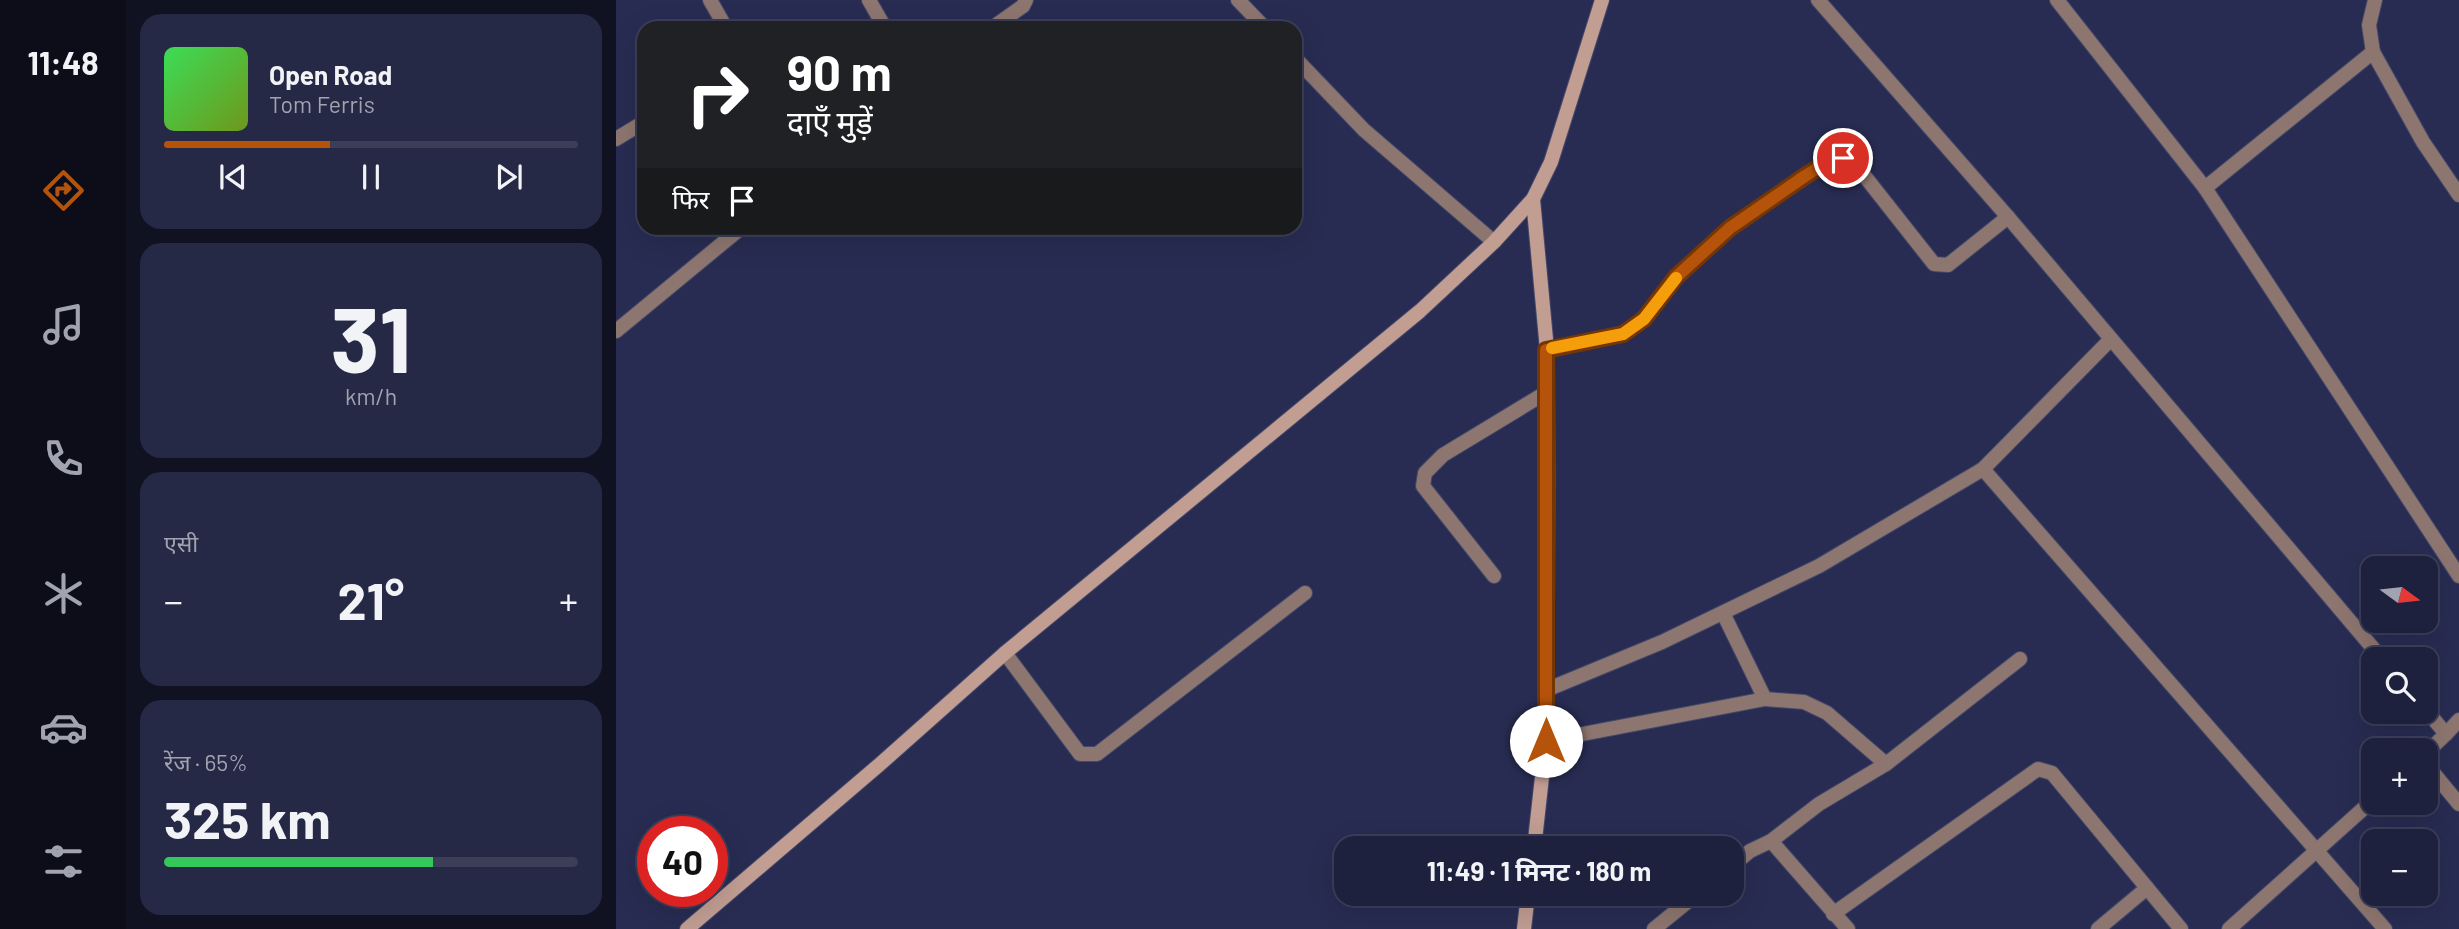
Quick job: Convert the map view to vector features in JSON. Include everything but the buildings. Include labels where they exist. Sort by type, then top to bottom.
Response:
[{"type":"main road","points":[[687,929],[1005,653],[1420,311],[1494,242],[1533,199],[1550,162],[1602,0]]},
{"type":"main road","points":[[1533,199],[1547,392],[1546,741],[1535,836]]},
{"type":"main road","points":[[1524,929],[1527,906]]},
{"type":"street","points":[[710,0],[722,21]]},
{"type":"street","points":[[869,0],[881,21]]},
{"type":"street","points":[[1002,21],[1023,6],[1026,0]]},
{"type":"street","points":[[1238,0],[1258,21]]},
{"type":"street","points":[[1818,0],[2008,217],[2372,647]]},
{"type":"street","points":[[2057,0],[2205,188],[2459,576]]},
{"type":"street","points":[[2375,0],[2369,25],[2373,52],[2423,142],[2459,195]]},
{"type":"street","points":[[2205,188],[2373,52]]},
{"type":"street","points":[[1302,65],[1364,130],[1494,242]]},
{"type":"street","points":[[616,139],[637,126]]},
{"type":"street","points":[[1546,350],[1623,334],[1644,319],[1676,277],[1730,228],[1831,160],[1843,158],[1863,174],[1934,264],[1939,266],[1948,265],[2008,217]]},
{"type":"street","points":[[616,331],[733,235]]},
{"type":"street","points":[[1546,690],[1662,642],[1819,566],[1983,469],[2111,339]]},
{"type":"street","points":[[1494,576],[1423,486],[1425,473],[1443,455],[1547,392]]},
{"type":"street","points":[[1983,469],[2385,929]]},
{"type":"street","points":[[1005,653],[1080,754],[1097,754],[1305,593]]},
{"type":"street","points":[[1723,612],[1765,699]]},
{"type":"street","points":[[1744,856],[1772,841],[1819,804],[1885,764],[2020,659]]},
{"type":"street","points":[[1546,741],[1765,699],[1804,702],[1827,713],[1885,764]]},
{"type":"street","points":[[2438,742],[2459,720]]},
{"type":"street","points":[[2438,724],[2446,734]]},
{"type":"street","points":[[1833,914],[2038,769],[2052,773],[2181,929]]},
{"type":"street","points":[[2438,778],[2459,803]]},
{"type":"street","points":[[2229,929],[2361,811]]},
{"type":"street","points":[[1772,841],[1848,929]]},
{"type":"street","points":[[2098,929],[2147,888]]},
{"type":"street","points":[[1654,929],[1682,906]]},
{"type":"slow traffic","points":[[1552,348],[1623,334],[1644,319],[1676,278]]},
{"type":"route","points":[[1546,741],[1546,350],[1623,334],[1644,319],[1676,277],[1730,228],[1805,176],[1831,160],[1843,158]]}]
